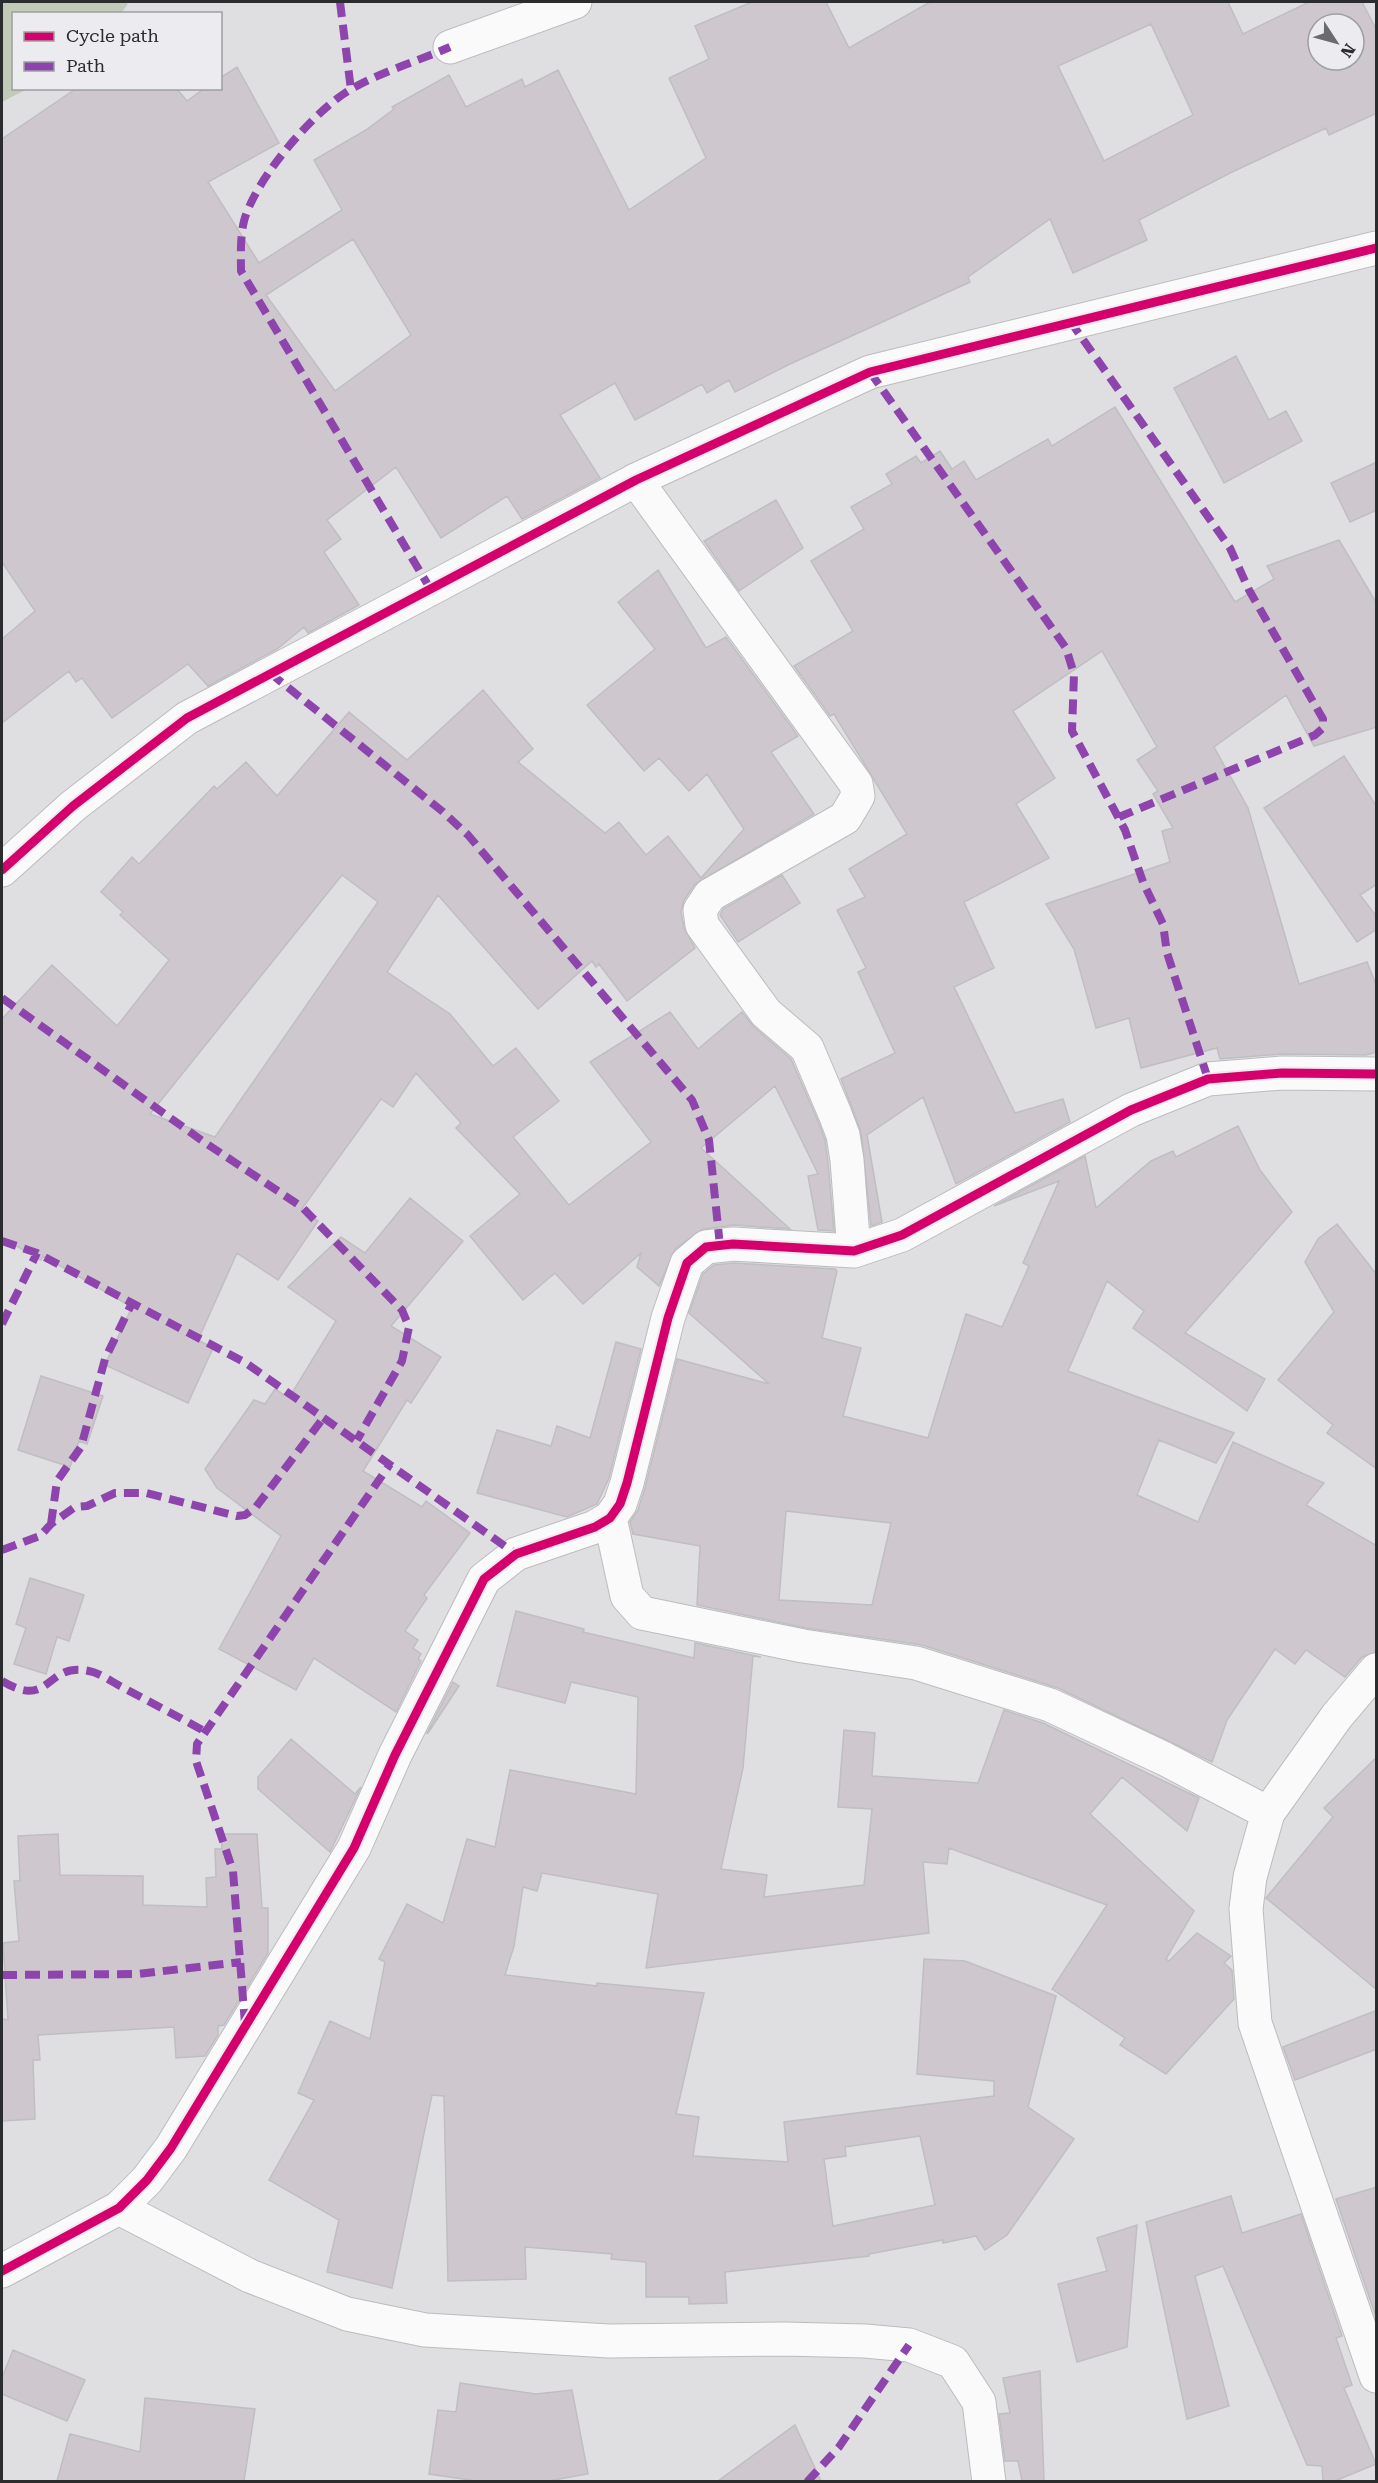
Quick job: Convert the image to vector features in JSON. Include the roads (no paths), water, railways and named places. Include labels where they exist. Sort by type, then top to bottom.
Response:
[{"type":"street","points":[[450,47],[575,2]]},
{"type":"street","points":[[2,870],[73,806],[187,718],[636,480],[870,372],[1377,248]]},
{"type":"street","points":[[636,480],[856,784],[858,796],[845,818],[710,895],[700,910],[702,925],[766,1013],[777,1025],[801,1043],[810,1055],[843,1135],[854,1251]]},
{"type":"street","points":[[2,2271],[119,2208],[147,2180],[171,2148],[354,1848],[395,1755],[484,1579],[516,1554],[595,1527],[610,1518],[620,1504],[668,1318],[687,1263],[706,1247],[733,1244],[854,1251],[902,1235],[1131,1110],[1208,1079],[1282,1074],[1377,1074]]},
{"type":"street","points":[[610,1518],[627,1596],[642,1613],[803,1646],[916,1663],[1050,1705],[1165,1759],[1268,1813]]},
{"type":"street","points":[[1377,1670],[1337,1716],[1268,1813],[1250,1876],[1246,1909],[1255,2023],[1377,2376]]},
{"type":"street","points":[[119,2208],[250,2276],[347,2314],[425,2330],[609,2341],[784,2339],[865,2341],[909,2345],[953,2362],[979,2402],[989,2481]]}]
